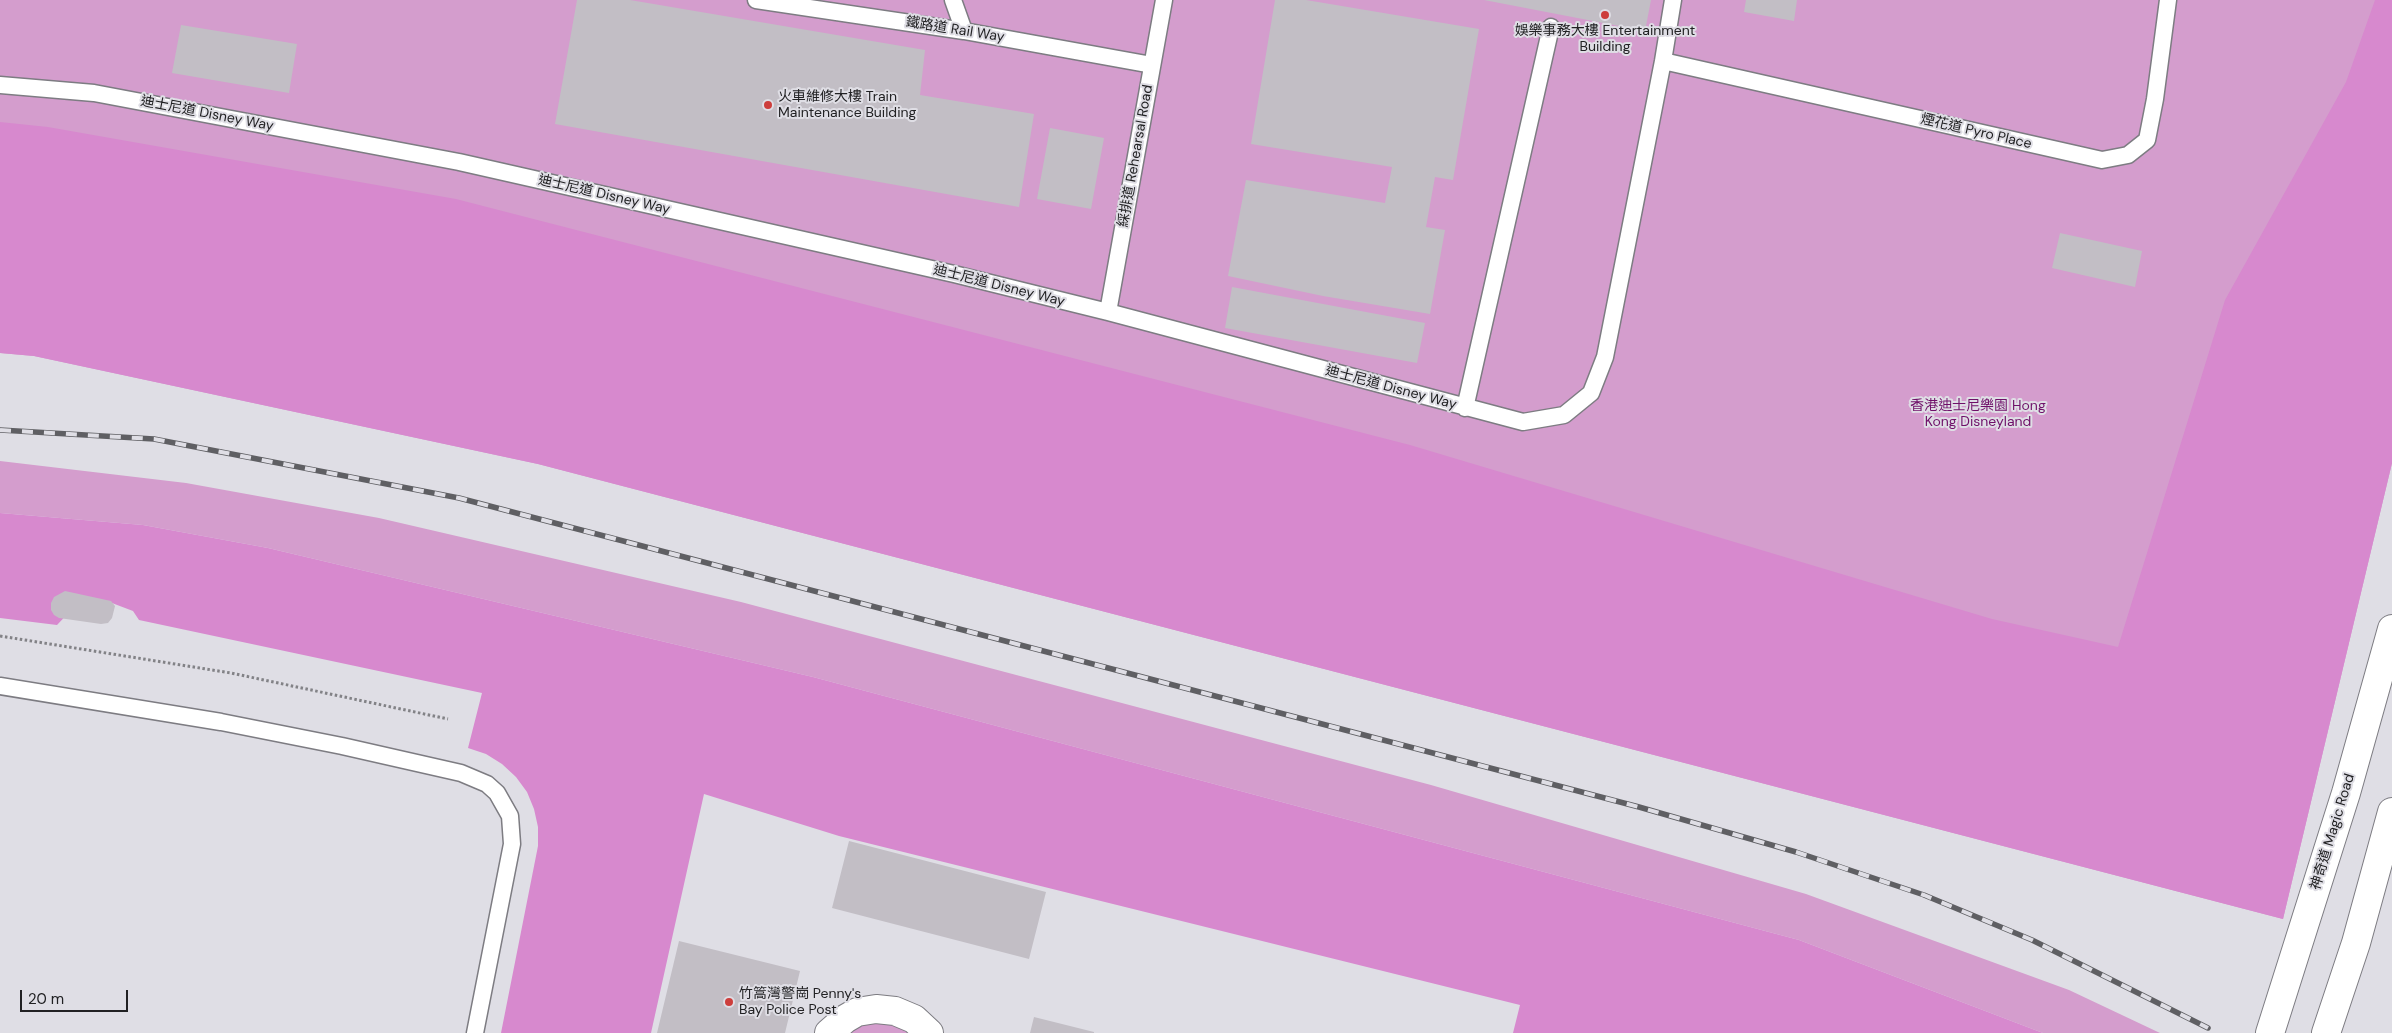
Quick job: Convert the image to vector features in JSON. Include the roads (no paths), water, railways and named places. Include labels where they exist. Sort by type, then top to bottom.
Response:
[{"type":"street","name":"神奇道 Magic Road","points":[[2270,1033],[2346,793],[2392,629]]},
{"type":"street","points":[[2326,1033],[2356,943],[2392,812]]},
{"type":"street","points":[[829,1033],[845,1019],[857,1012],[876,1009],[895,1011],[914,1019],[929,1033]]},
{"type":"lane","name":"鐵路道 Rail Way","points":[[756,0],[964,31],[1152,65]]},
{"type":"lane","points":[[953,0],[964,31]]},
{"type":"lane","name":"綵排道 Rehearsal Road","points":[[1108,312],[1164,0]]},
{"type":"lane","name":"迪士尼道 Disney Way","points":[[0,86],[94,93],[459,162],[954,274],[1108,312],[1523,422],[1564,415],[1591,393],[1605,357],[1663,61],[1673,0]]},
{"type":"lane","name":"煙花道 Pyro Place","points":[[1663,61],[2102,160],[2128,154],[2148,140],[2168,0]]},
{"type":"lane","points":[[1465,408],[1551,27]]},
{"type":"lane","points":[[0,686],[184,716],[324,742],[461,773],[487,784],[497,793],[510,816],[512,844],[475,1033]]},
{"type":"railway","points":[[0,430],[154,439],[459,498],[1639,807],[1796,852],[1924,895],[2032,940],[2208,1028]]},
{"type":"place","name":"娛樂事務大樓 Entertainment Building","points":[[1605,15]]},
{"type":"place","name":"火車維修大樓 Train Maintenance Building","points":[[768,105]]},
{"type":"place","name":"竹篙灣警崗 Penny's Bay Police Post","points":[[729,1002]]},
{"type":"park label","name":"香港迪士尼樂園 Hong Kong Disneyland","points":[[1978,414]]}]
